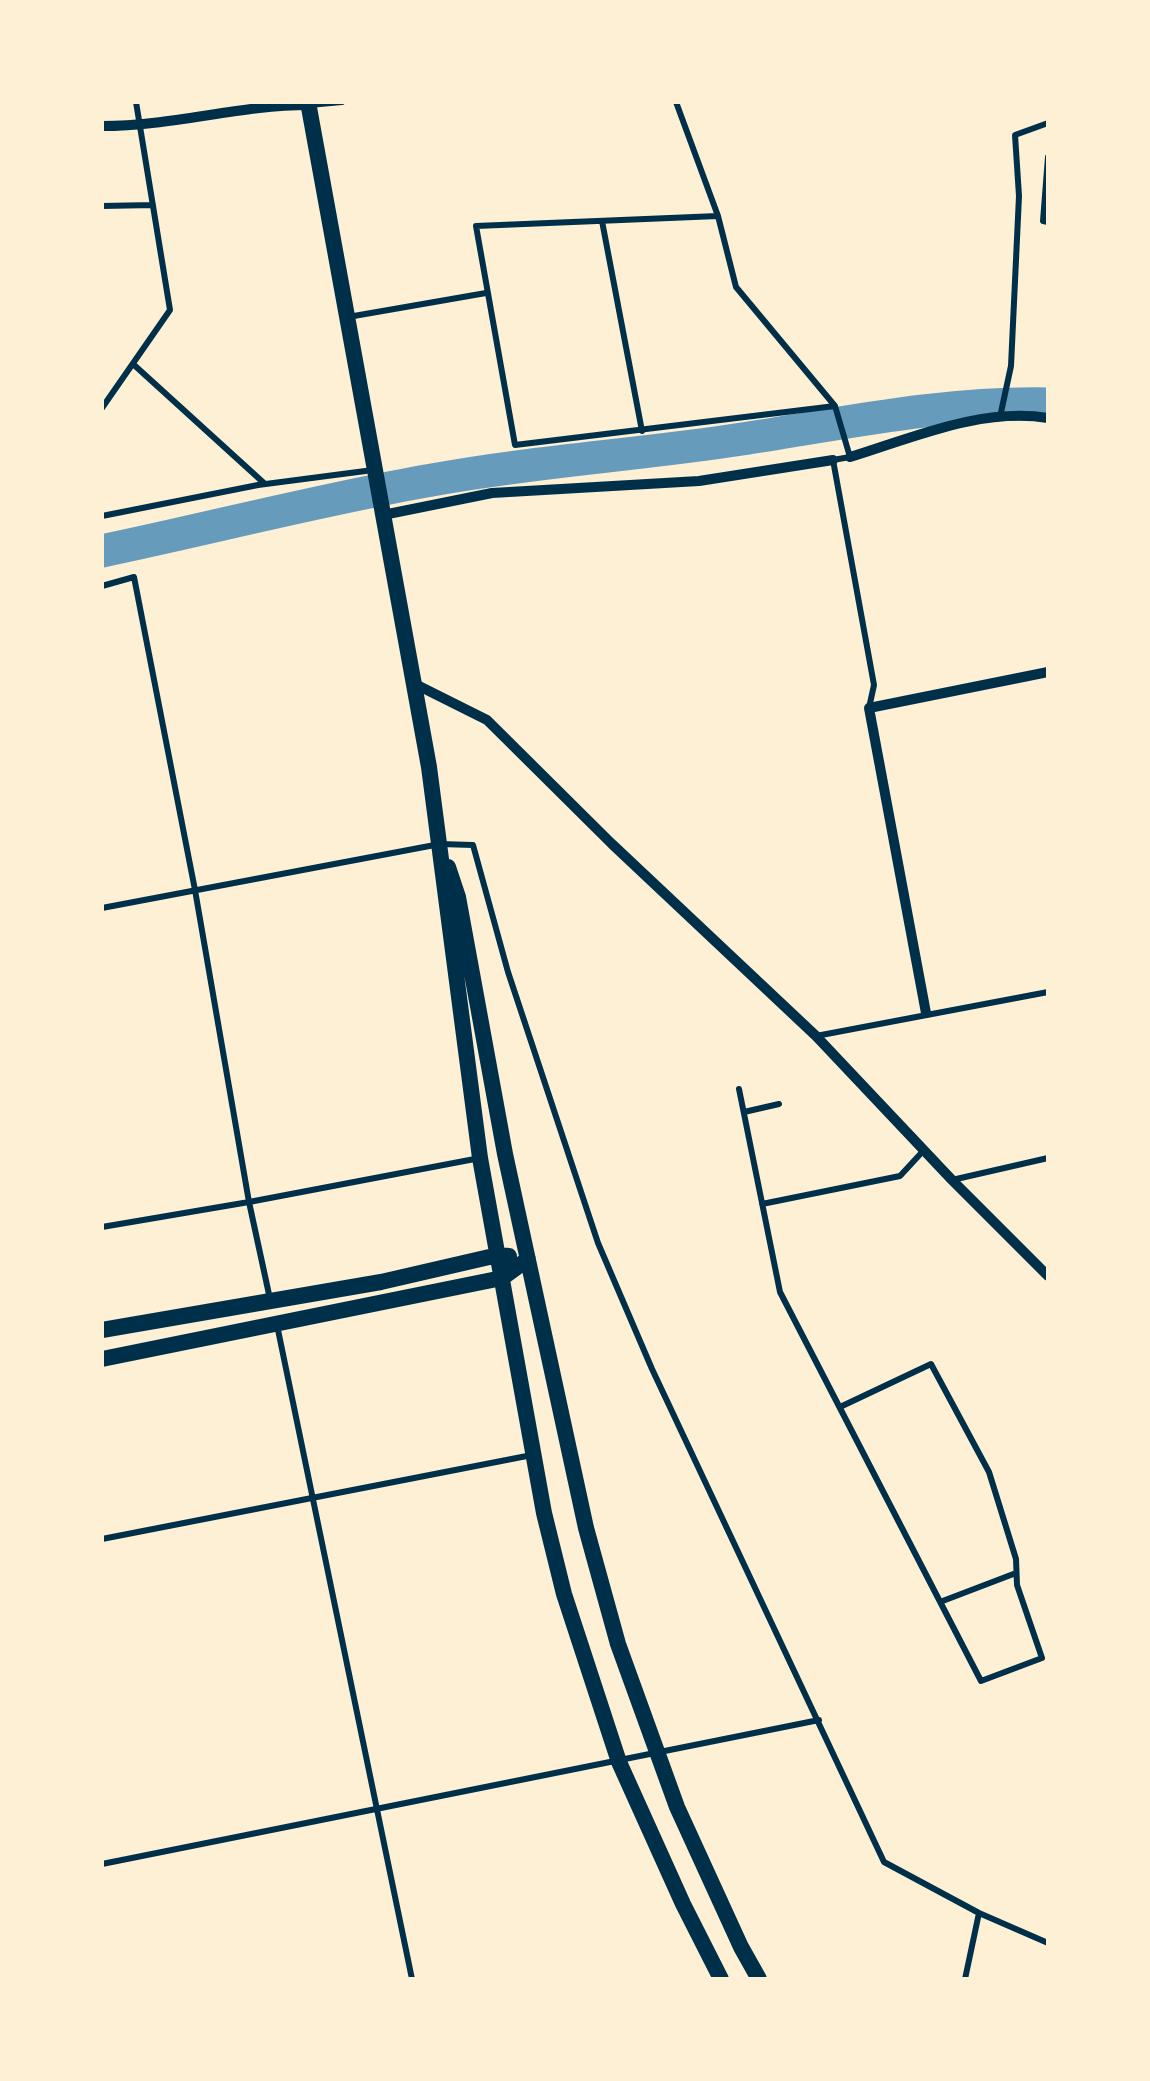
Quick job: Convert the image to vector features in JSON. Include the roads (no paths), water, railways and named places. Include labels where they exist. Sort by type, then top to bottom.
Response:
[{"type":"highway","points":[[308,104],[376,470],[440,844],[446,915],[480,1158],[533,1455],[564,1594],[619,1762],[678,1893],[722,1979]]},
{"type":"highway","points":[[440,844],[458,897],[505,1154],[586,1528],[618,1644],[676,1807],[741,1947],[759,1979]]},
{"type":"highway","points":[[102,1330],[381,1282],[498,1255],[528,1259]]},
{"type":"highway","points":[[102,1359],[502,1278],[528,1259]]},
{"type":"street","points":[[102,408],[170,310],[136,102]]},
{"type":"street","points":[[102,126],[139,126],[271,105],[342,102]]},
{"type":"street","points":[[676,102],[718,216],[736,287],[835,407],[850,456]]},
{"type":"street","points":[[1000,417],[1011,366],[1019,196],[1015,135],[1048,123]]},
{"type":"street","points":[[1048,157],[1043,221],[1048,222]]},
{"type":"street","points":[[102,206],[153,206]]},
{"type":"street","points":[[718,216],[476,226],[486,293],[515,445],[835,407]]},
{"type":"street","points":[[602,221],[642,431]]},
{"type":"street","points":[[348,317],[486,293]]},
{"type":"street","points":[[133,364],[265,484]]},
{"type":"street","points":[[383,514],[492,493],[699,481],[833,460],[961,423],[1000,417],[1048,418]]},
{"type":"street","points":[[833,460],[874,685],[869,708],[926,1013]]},
{"type":"street","points":[[102,516],[265,484],[376,470]]},
{"type":"street","points":[[102,586],[134,577],[195,890],[249,1202],[271,1301]]},
{"type":"street","points":[[869,708],[1048,672]]},
{"type":"street","points":[[412,683],[487,720],[612,844],[816,1036],[952,1180],[1048,1276]]},
{"type":"street","points":[[102,908],[440,844],[473,845],[508,972],[598,1243],[652,1369],[884,1862],[978,1913],[1048,1943]]},
{"type":"street","points":[[816,1036],[926,1013],[1048,992]]},
{"type":"street","points":[[739,1089],[780,1292],[981,1681],[1042,1658],[1017,1585],[1016,1559],[988,1472],[931,1364],[840,1407]]},
{"type":"street","points":[[744,1112],[779,1104]]},
{"type":"street","points":[[762,1204],[900,1176],[924,1150]]},
{"type":"street","points":[[102,1227],[249,1202],[480,1158]]},
{"type":"street","points":[[952,1180],[1048,1158]]},
{"type":"street","points":[[277,1323],[315,1498],[412,1979]]},
{"type":"street","points":[[102,1539],[533,1455]]},
{"type":"street","points":[[940,1602],[1016,1573]]},
{"type":"street","points":[[102,1864],[819,1720]]},
{"type":"street","points":[[965,1979],[978,1913]]},
{"type":"waterway","points":[[102,551],[350,496],[471,473],[703,445],[933,410],[1009,404],[1048,404]]}]
